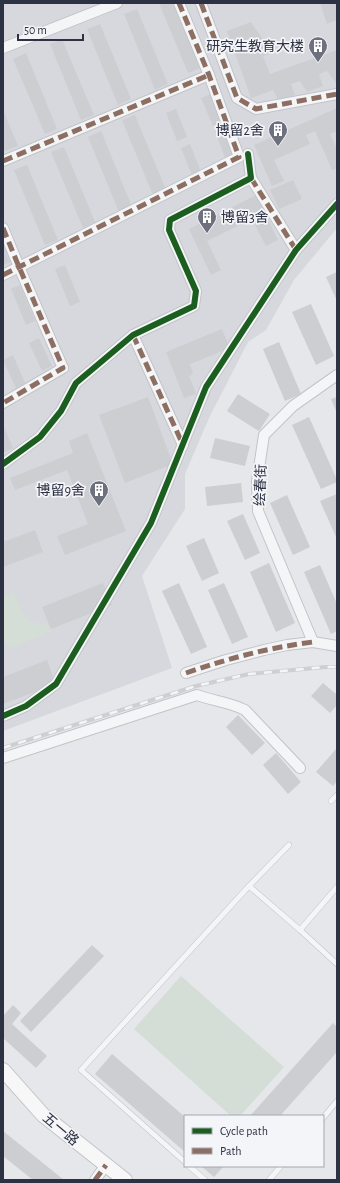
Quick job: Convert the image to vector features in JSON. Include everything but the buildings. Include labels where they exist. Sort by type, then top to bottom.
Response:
[{"type":"main road","name":"五一路","points":[[3,1070],[43,1115],[125,1180]]},
{"type":"street","points":[[3,48],[117,3]]},
{"type":"street","points":[[3,275],[239,157],[209,75],[179,3]]},
{"type":"street","points":[[201,3],[236,98],[256,109],[337,94]]},
{"type":"street","points":[[3,161],[209,75]]},
{"type":"street","points":[[248,154],[251,178],[296,250]]},
{"type":"street","points":[[3,464],[40,437],[61,411],[76,383],[133,335],[194,306],[196,291],[169,230],[170,220],[251,178]]},
{"type":"street","points":[[3,716],[26,706],[56,684],[151,523],[206,387],[296,250],[337,204]]},
{"type":"street","points":[[3,228],[63,368],[3,403]]},
{"type":"street","points":[[133,335],[182,445]]},
{"type":"street","name":"绘春街","points":[[313,642],[258,511],[257,481],[264,435],[293,406],[337,375]]},
{"type":"street","points":[[186,673],[264,650],[313,642],[337,646]]},
{"type":"street","points":[[3,758],[197,695],[209,700],[234,705],[245,710],[300,768]]},
{"type":"street","points":[[95,1180],[106,1165]]},
{"type":"lane","points":[[331,801],[337,794]]},
{"type":"lane","points":[[184,1161],[82,1070],[249,886],[289,845]]},
{"type":"lane","points":[[249,886],[337,964]]},
{"type":"lane","points":[[300,930],[337,887]]},
{"type":"lane","points":[[324,1117],[337,1101]]},
{"type":"lane","points":[[190,1167],[205,1180]]},
{"type":"lane","points":[[269,1180],[280,1167]]},
{"type":"shaded area","points":[[3,3],[337,3],[337,228],[294,280],[266,330],[248,342],[209,418],[185,474],[185,509],[142,576],[172,668],[3,731]]},
{"type":"shaded area","points":[[14,593],[23,613],[30,622],[47,625],[54,630],[13,648],[6,645],[3,641],[3,596]]},
{"type":"shaded area","points":[[181,976],[284,1067],[241,1115],[230,1115],[134,1029]]},
{"type":"railway","points":[[3,748],[196,686],[249,674],[337,667]]},
{"type":"marked path","points":[[3,275],[239,157],[209,75],[179,3]]},
{"type":"marked path","points":[[201,3],[237,98],[256,109],[337,94]]},
{"type":"marked path","points":[[3,161],[209,75]]},
{"type":"marked path","points":[[251,178],[296,250]]},
{"type":"marked path","points":[[3,228],[63,368],[3,403]]},
{"type":"marked path","points":[[133,335],[183,445]]},
{"type":"marked path","points":[[186,673],[249,654],[313,642]]},
{"type":"marked path","points":[[95,1180],[106,1165]]},
{"type":"cycle path","points":[[3,464],[40,437],[61,411],[76,383],[133,335],[194,306],[196,291],[169,230],[170,220],[251,178],[248,154]]},
{"type":"cycle path","points":[[3,716],[26,706],[56,684],[151,523],[206,387],[296,250],[337,204]]},
{"type":"place","name":"研究生教育大楼","points":[[318,63]]},
{"type":"place","name":"博留2舍","points":[[278,147]]},
{"type":"place","name":"博留3舍","points":[[207,234]]},
{"type":"place","name":"博留9舍","points":[[99,507]]}]
